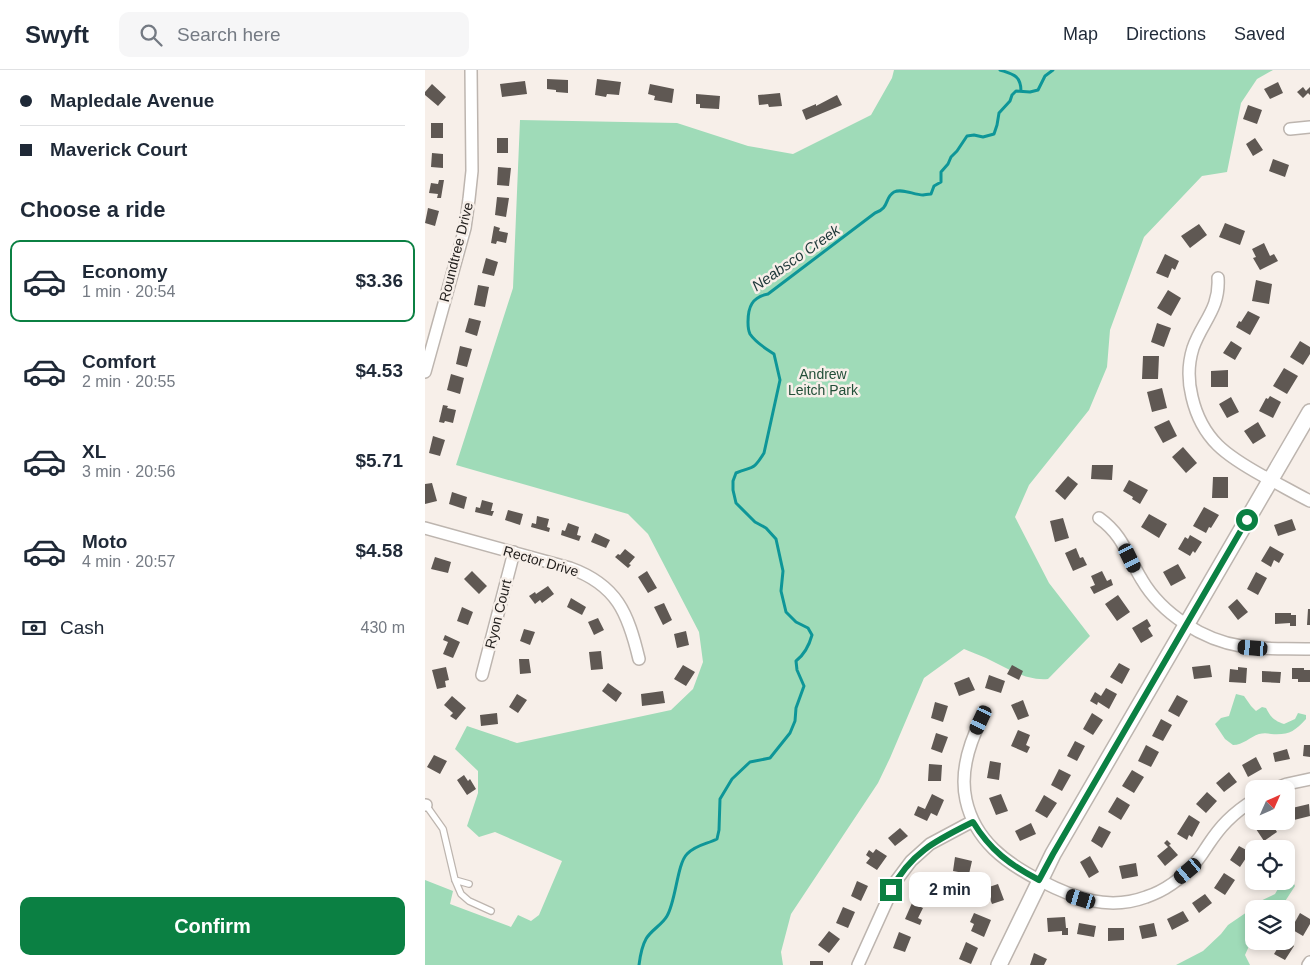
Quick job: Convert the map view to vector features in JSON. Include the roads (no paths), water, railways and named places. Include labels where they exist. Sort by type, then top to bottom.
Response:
[{"type":"street","name":"Roundtree Drive","points":[[425,372],[465,228],[472,170],[471,70]]},
{"type":"street","points":[[1290,129],[1310,126]]},
{"type":"street","points":[[1218,278],[1219,286],[1216,303],[1195,343],[1191,357],[1189,382],[1193,405],[1207,433],[1219,447],[1235,460],[1310,501]]},
{"type":"street","points":[[999,965],[1053,854],[1310,412]]},
{"type":"street","points":[[1099,518],[1118,535],[1143,582],[1153,596],[1171,613],[1187,624],[1216,639],[1242,647],[1310,649]]},
{"type":"street","name":"Rector Drive","points":[[425,528],[578,570],[590,576],[618,601],[633,633],[639,658]]},
{"type":"street","name":"Ryon Court","points":[[482,675],[514,552]]},
{"type":"street","points":[[981,720],[971,744],[965,769],[966,800],[973,822],[990,846],[1018,869],[1071,896],[1097,902],[1116,903],[1145,898],[1161,891],[1188,871],[1228,820],[1245,806]]},
{"type":"street","points":[[1295,782],[1310,779]]},
{"type":"street","points":[[858,965],[891,890],[906,867],[930,844],[973,822]]},
{"type":"lane","points":[[425,805],[443,829],[455,880],[461,894],[465,898],[491,911]]},
{"type":"lane","points":[[455,880],[469,884]]},
{"type":"waterway","points":[[1000,70],[1018,78],[1021,91]]},
{"type":"waterway","name":"Neabsco Creek","points":[[639,965],[642,948],[646,939],[665,919],[670,909],[684,859],[694,849],[717,839],[720,799],[732,779],[750,762],[770,758],[790,733],[804,686],[797,670],[796,661],[806,650],[812,635],[808,628],[796,622],[786,612],[781,591],[783,571],[776,539],[736,503],[733,490],[733,481],[736,473],[755,465],[764,453],[780,380],[774,354],[758,343],[749,333],[750,307],[755,300],[768,294],[880,211],[894,192],[901,191],[919,195],[931,194],[934,186],[941,182],[941,172],[967,136],[983,137],[994,134],[999,113],[1010,101],[1012,95],[1016,91],[1030,92],[1038,90],[1045,76],[1053,70]]},
{"type":"park label","name":"Andrew Leitch Park","points":[[823,382]]}]
